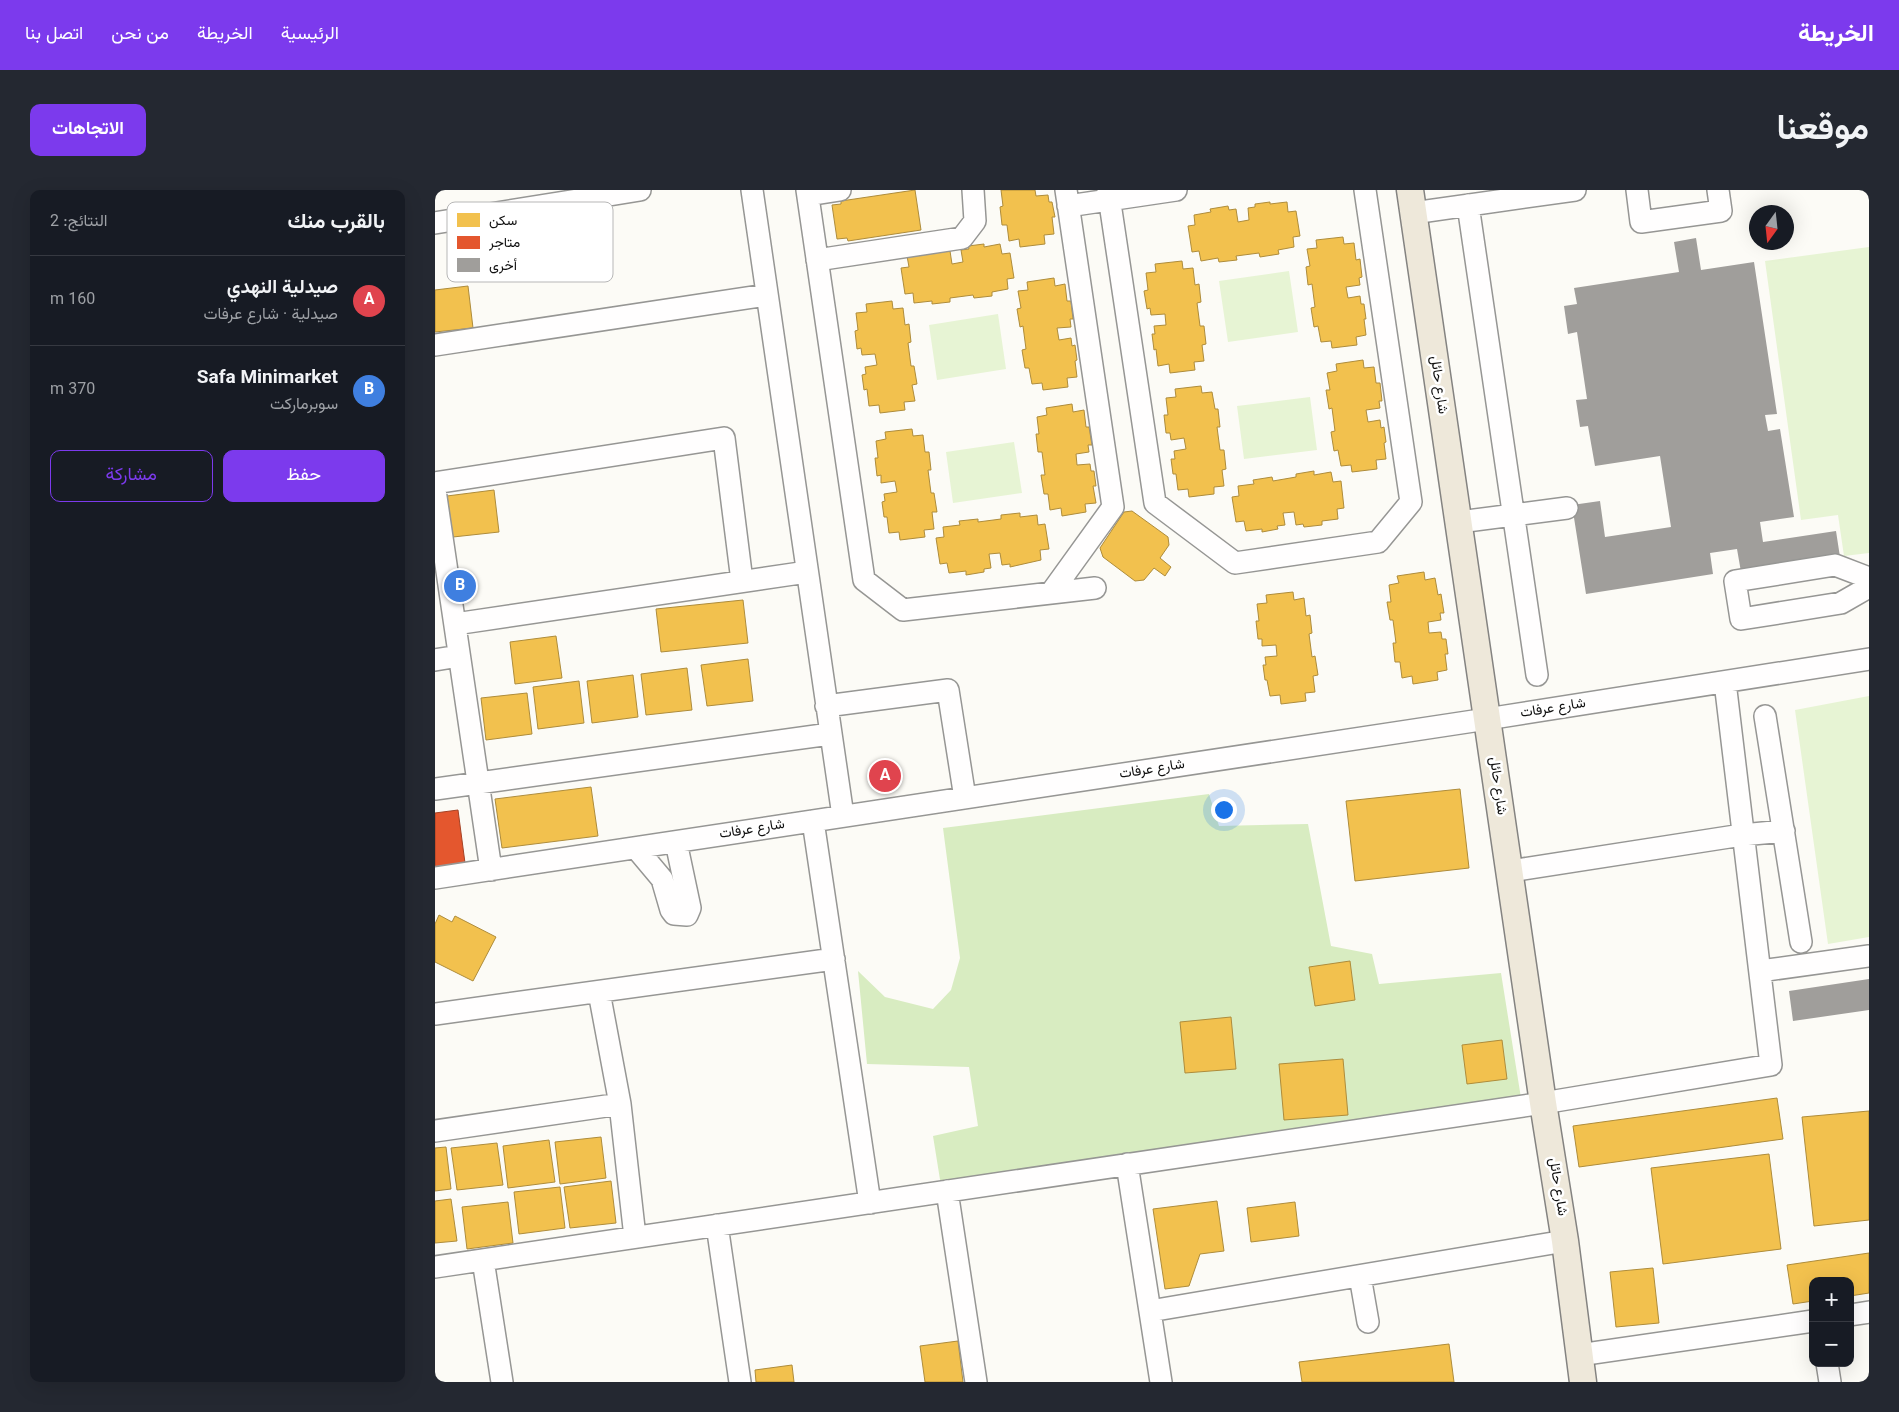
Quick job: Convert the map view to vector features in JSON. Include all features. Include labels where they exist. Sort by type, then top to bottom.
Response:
[{"type":"main road","name":"شارع حائل","points":[[1413,212],[1543,1103],[1565,1241],[1583,1382]]},
{"type":"street","points":[[568,202],[640,190]]},
{"type":"street","points":[[753,190],[843,816]]},
{"type":"street","points":[[840,190],[807,193],[864,580],[903,610],[1095,588]]},
{"type":"street","points":[[817,260],[962,238],[975,221],[973,190]]},
{"type":"street","points":[[1051,593],[1113,507],[1067,198],[1176,190]]},
{"type":"street","points":[[1109,195],[1155,503],[1235,563],[1378,542],[1411,502],[1365,190]]},
{"type":"street","points":[[1402,190],[1403,202],[1413,212],[1575,190]]},
{"type":"street","points":[[1637,190],[1641,222],[1721,211],[1718,190]]},
{"type":"street","points":[[1468,205],[1537,675]]},
{"type":"street","points":[[435,345],[767,295]]},
{"type":"street","points":[[435,484],[724,438],[742,581]]},
{"type":"street","points":[[435,490],[438,526],[455,624],[491,870]]},
{"type":"street","points":[[1459,522],[1567,508]]},
{"type":"street","points":[[1869,578],[1835,565],[1735,581],[1741,619],[1841,603],[1869,587]]},
{"type":"street","points":[[455,624],[807,572]]},
{"type":"street","points":[[435,660],[459,656]]},
{"type":"street","name":"شارع عرفات","points":[[435,878],[1487,719],[1869,659]]},
{"type":"street","points":[[435,1267],[1543,1103],[1771,1065],[1725,682]]},
{"type":"street","points":[[826,706],[948,690],[965,798]]},
{"type":"street","points":[[1765,716],[1801,942]]},
{"type":"street","points":[[435,790],[830,734]]},
{"type":"street","points":[[813,821],[870,1203]]},
{"type":"street","points":[[1509,872],[1742,835],[1783,831]]},
{"type":"street","points":[[636,848],[662,879],[671,910],[674,914],[687,915],[690,908],[676,842]]},
{"type":"street","points":[[662,879],[683,873]]},
{"type":"street","points":[[1760,971],[1869,956]]},
{"type":"street","points":[[435,1014],[834,959]]},
{"type":"street","points":[[599,992],[620,1104],[635,1238]]},
{"type":"street","points":[[435,1130],[620,1104]]},
{"type":"street","points":[[1127,1164],[1161,1382]]},
{"type":"street","points":[[947,1191],[976,1382]]},
{"type":"street","points":[[717,1225],[740,1382]]},
{"type":"street","points":[[1150,1310],[1565,1241]]},
{"type":"street","points":[[483,1260],[502,1382]]},
{"type":"street","points":[[1360,1276],[1369,1322]]},
{"type":"street","points":[[1854,1314],[1869,1312]]},
{"type":"street","points":[[1579,1355],[1809,1321]]},
{"type":"street","points":[[1827,1367],[1829,1382]]},
{"type":"green space","points":[[1869,247],[1869,553],[1844,556],[1838,515],[1801,520],[1765,261]]},
{"type":"green space","points":[[1289,271],[1298,332],[1228,342],[1219,281]]},
{"type":"green space","points":[[998,314],[1006,369],[937,380],[929,325]]},
{"type":"green space","points":[[1310,397],[1317,450],[1244,459],[1237,406]]},
{"type":"green space","points":[[1014,442],[1022,493],[953,503],[946,452]]},
{"type":"green space","points":[[1869,696],[1869,937],[1828,944],[1795,710]]},
{"type":"green space","points":[[1209,794],[1219,826],[1308,824],[1331,946],[1372,954],[1379,984],[1501,973],[1521,1098],[942,1192],[933,1136],[978,1126],[969,1067],[867,1064],[858,971],[885,997],[933,1009],[951,990],[960,958],[943,828]]},
{"type":"building: سكن","points":[[915,190],[921,230],[848,241],[847,238],[837,239],[832,205],[841,204],[841,201]]},
{"type":"building: سكن","points":[[1001,190],[1035,190],[1036,196],[1048,195],[1049,202],[1052,202],[1055,217],[1052,217],[1054,234],[1044,235],[1045,244],[1020,247],[1019,239],[1009,241],[1007,225],[1002,225],[1000,207],[1003,206]]},
{"type":"building: سكن","points":[[1270,202],[1270,204],[1287,202],[1288,212],[1296,211],[1300,236],[1293,237],[1294,247],[1278,250],[1279,254],[1260,257],[1259,253],[1236,256],[1237,260],[1219,262],[1218,258],[1201,261],[1199,251],[1192,252],[1188,226],[1195,225],[1194,215],[1211,212],[1210,209],[1228,206],[1229,210],[1236,209],[1238,222],[1249,220],[1248,208],[1255,207],[1255,204]]},
{"type":"building: سكن","points":[[1343,237],[1344,244],[1354,243],[1356,260],[1360,259],[1362,277],[1359,278],[1360,285],[1346,287],[1348,298],[1360,296],[1361,304],[1364,304],[1366,335],[1356,337],[1357,345],[1332,348],[1331,341],[1321,342],[1318,326],[1314,327],[1311,308],[1315,307],[1312,284],[1308,285],[1306,267],[1310,266],[1307,249],[1317,248],[1316,240]]},
{"type":"building: سكن","points":[[984,244],[984,247],[1000,244],[1002,254],[1010,253],[1014,278],[1007,279],[1008,289],[992,292],[992,296],[974,298],[973,295],[950,298],[950,302],[932,304],[932,301],[914,303],[913,293],[905,294],[901,268],[909,267],[907,256],[950,251],[952,264],[963,262],[961,250],[969,249],[968,246]]},
{"type":"building: سكن","points":[[1182,261],[1183,269],[1193,268],[1195,285],[1199,284],[1201,302],[1197,303],[1200,326],[1204,326],[1206,344],[1202,345],[1204,361],[1194,362],[1195,370],[1170,373],[1169,364],[1158,366],[1152,334],[1155,334],[1154,326],[1166,325],[1165,314],[1151,315],[1150,308],[1147,309],[1144,291],[1148,290],[1146,273],[1156,272],[1155,264]]},
{"type":"building: سكن","points":[[1054,278],[1055,286],[1065,284],[1067,301],[1071,301],[1073,319],[1070,319],[1071,327],[1057,328],[1059,340],[1071,338],[1072,346],[1075,345],[1077,377],[1067,378],[1068,387],[1043,390],[1042,383],[1032,384],[1029,368],[1025,368],[1022,350],[1026,349],[1023,326],[1020,327],[1017,309],[1021,308],[1018,291],[1028,290],[1027,282]]},
{"type":"building: سكن","points":[[468,286],[473,328],[435,332],[435,290]]},
{"type":"building: سكن","points":[[892,301],[893,309],[903,308],[905,325],[909,324],[911,342],[908,343],[911,366],[914,366],[917,384],[912,385],[915,401],[904,402],[905,410],[880,413],[879,405],[869,406],[867,389],[864,390],[862,375],[866,374],[865,367],[877,365],[875,354],[862,355],[861,348],[857,349],[855,331],[858,330],[856,313],[867,312],[866,304]]},
{"type":"building: سكن","points":[[1363,360],[1364,368],[1374,367],[1376,383],[1380,383],[1382,401],[1379,401],[1380,408],[1366,410],[1368,422],[1380,420],[1381,428],[1384,427],[1386,459],[1376,460],[1377,469],[1352,472],[1351,465],[1341,466],[1338,450],[1334,451],[1331,432],[1335,431],[1332,408],[1329,409],[1326,390],[1330,390],[1327,373],[1337,371],[1336,364]]},
{"type":"building: سكن","points":[[1201,386],[1202,393],[1212,392],[1215,409],[1218,409],[1220,427],[1217,427],[1220,450],[1224,450],[1226,469],[1222,470],[1224,486],[1214,487],[1214,494],[1189,497],[1188,489],[1178,490],[1176,474],[1173,474],[1171,459],[1175,459],[1174,451],[1186,449],[1184,438],[1171,440],[1170,433],[1166,433],[1164,415],[1168,415],[1166,398],[1176,397],[1175,389]]},
{"type":"building: سكن","points":[[1072,404],[1073,412],[1084,410],[1086,427],[1089,427],[1092,445],[1088,445],[1089,452],[1076,454],[1077,465],[1090,464],[1091,471],[1094,471],[1096,486],[1093,486],[1096,503],[1085,504],[1086,512],[1062,516],[1061,508],[1050,510],[1048,494],[1044,494],[1041,475],[1045,475],[1042,452],[1038,452],[1036,434],[1039,434],[1037,417],[1047,415],[1046,408]]},
{"type":"building: سكن","points":[[912,429],[913,436],[923,435],[925,452],[929,452],[931,470],[928,470],[931,493],[934,493],[937,512],[932,512],[934,529],[924,530],[925,537],[900,540],[899,532],[889,533],[887,517],[884,517],[882,502],[885,501],[884,494],[897,492],[895,481],[881,483],[881,475],[877,476],[875,458],[878,458],[876,441],[886,439],[885,432]]},
{"type":"building: سكن","points":[[1314,471],[1314,475],[1331,472],[1333,482],[1341,481],[1344,508],[1337,509],[1338,519],[1322,521],[1322,525],[1304,527],[1303,524],[1296,525],[1294,512],[1283,513],[1285,525],[1277,526],[1278,529],[1262,532],[1262,529],[1246,531],[1244,521],[1236,522],[1232,497],[1239,496],[1238,486],[1254,484],[1253,480],[1272,477],[1273,481],[1296,477],[1296,474]]},
{"type":"building: سكن","points":[[494,490],[499,532],[453,537],[447,496]]},
{"type":"building: سكن","points":[[1132,511],[1168,537],[1169,545],[1160,558],[1171,567],[1165,576],[1154,568],[1144,580],[1135,581],[1103,557],[1100,548],[1124,512]]},
{"type":"building: سكن","points":[[1020,513],[1020,517],[1037,515],[1038,525],[1045,524],[1049,549],[1040,550],[1041,560],[1010,567],[1010,564],[1002,565],[1000,553],[989,554],[991,568],[984,569],[984,572],[966,575],[966,571],[949,573],[947,563],[940,564],[936,538],[944,537],[943,527],[960,525],[959,521],[978,519],[978,522],[1001,519],[1001,515]]},
{"type":"building: سكن","points":[[1424,572],[1425,580],[1435,578],[1438,595],[1441,594],[1444,613],[1440,613],[1441,620],[1428,622],[1429,633],[1441,632],[1442,639],[1446,639],[1448,654],[1445,654],[1447,670],[1437,672],[1438,680],[1413,684],[1412,676],[1402,678],[1400,662],[1395,662],[1393,643],[1396,643],[1393,620],[1390,620],[1387,602],[1391,602],[1389,585],[1399,583],[1397,576]]},
{"type":"building: سكن","points":[[1293,592],[1294,600],[1304,598],[1306,616],[1310,615],[1312,633],[1309,634],[1312,657],[1315,656],[1318,675],[1313,676],[1315,692],[1305,693],[1306,701],[1281,704],[1280,695],[1270,696],[1267,680],[1265,680],[1263,665],[1266,665],[1265,657],[1277,656],[1276,645],[1262,646],[1262,639],[1258,639],[1256,621],[1259,621],[1257,604],[1267,603],[1266,595]]},
{"type":"building: سكن","points":[[743,600],[748,643],[661,652],[656,609]]},
{"type":"building: سكن","points":[[556,636],[562,678],[515,684],[510,642]]},
{"type":"building: سكن","points":[[748,659],[753,701],[707,706],[701,665]]},
{"type":"building: سكن","points":[[687,668],[692,710],[646,715],[641,674]]},
{"type":"building: سكن","points":[[633,675],[638,717],[592,723],[587,681]]},
{"type":"building: سكن","points":[[579,681],[584,723],[538,729],[533,687]]},
{"type":"building: سكن","points":[[527,693],[532,734],[486,740],[481,698]]},
{"type":"building: سكن","points":[[591,787],[598,836],[502,848],[495,799]]},
{"type":"building: سكن","points":[[1460,789],[1469,868],[1355,881],[1346,801]]},
{"type":"building: سكن","points":[[439,915],[452,922],[455,916],[496,937],[473,981],[435,962],[435,924]]},
{"type":"building: سكن","points":[[1350,961],[1355,1000],[1315,1006],[1309,967]]},
{"type":"building: سكن","points":[[1231,1017],[1236,1069],[1185,1073],[1180,1022]]},
{"type":"building: سكن","points":[[1502,1040],[1507,1079],[1467,1084],[1462,1045]]},
{"type":"building: سكن","points":[[1343,1059],[1348,1115],[1284,1120],[1279,1064]]},
{"type":"building: سكن","points":[[1777,1098],[1783,1139],[1579,1167],[1573,1126]]},
{"type":"building: سكن","points":[[1869,1111],[1869,1220],[1814,1226],[1802,1117]]},
{"type":"building: سكن","points":[[601,1137],[606,1178],[560,1184],[555,1142]]},
{"type":"building: سكن","points":[[549,1140],[555,1182],[508,1188],[503,1146]]},
{"type":"building: سكن","points":[[497,1143],[503,1185],[457,1190],[451,1148]]},
{"type":"building: سكن","points":[[446,1147],[451,1189],[435,1191],[435,1148]]},
{"type":"building: سكن","points":[[1769,1154],[1781,1249],[1663,1264],[1651,1168]]},
{"type":"building: سكن","points":[[611,1181],[616,1223],[570,1228],[564,1187]]},
{"type":"building: سكن","points":[[560,1187],[565,1228],[519,1234],[514,1192]]},
{"type":"building: سكن","points":[[451,1199],[457,1241],[435,1243],[435,1201]]},
{"type":"building: سكن","points":[[1217,1201],[1224,1251],[1200,1254],[1189,1286],[1165,1289],[1153,1209]]},
{"type":"building: سكن","points":[[508,1202],[513,1243],[467,1249],[462,1207]]},
{"type":"building: سكن","points":[[1295,1202],[1299,1236],[1251,1242],[1247,1208]]},
{"type":"building: سكن","points":[[1869,1253],[1869,1293],[1854,1295],[1854,1277],[1809,1277],[1809,1302],[1793,1304],[1787,1265]]},
{"type":"building: سكن","points":[[1653,1268],[1659,1323],[1616,1327],[1610,1272]]},
{"type":"building: سكن","points":[[958,1341],[963,1382],[925,1382],[920,1346]]},
{"type":"building: سكن","points":[[1449,1344],[1454,1382],[1302,1382],[1299,1362]]},
{"type":"building: سكن","points":[[792,1365],[794,1382],[756,1382],[755,1370]]},
{"type":"building: متاجر","points":[[458,810],[465,863],[435,867],[435,813]]},
{"type":"building: أخرى","points":[[1696,238],[1701,270],[1754,262],[1777,414],[1765,415],[1768,431],[1780,429],[1794,517],[1760,522],[1763,542],[1836,531],[1840,557],[1741,572],[1737,549],[1710,553],[1713,574],[1586,594],[1572,505],[1600,501],[1605,537],[1671,527],[1660,456],[1595,466],[1588,426],[1580,427],[1576,400],[1587,399],[1577,332],[1568,334],[1564,306],[1577,304],[1574,288],[1679,272],[1674,242]]},
{"type":"building: أخرى","points":[[1869,979],[1869,1010],[1793,1021],[1789,991]]},
{"type":"place","name":"Safa Minimarket","points":[[460,586]]},
{"type":"place","name":"صيدلية النهدي","points":[[885,776]]}]
